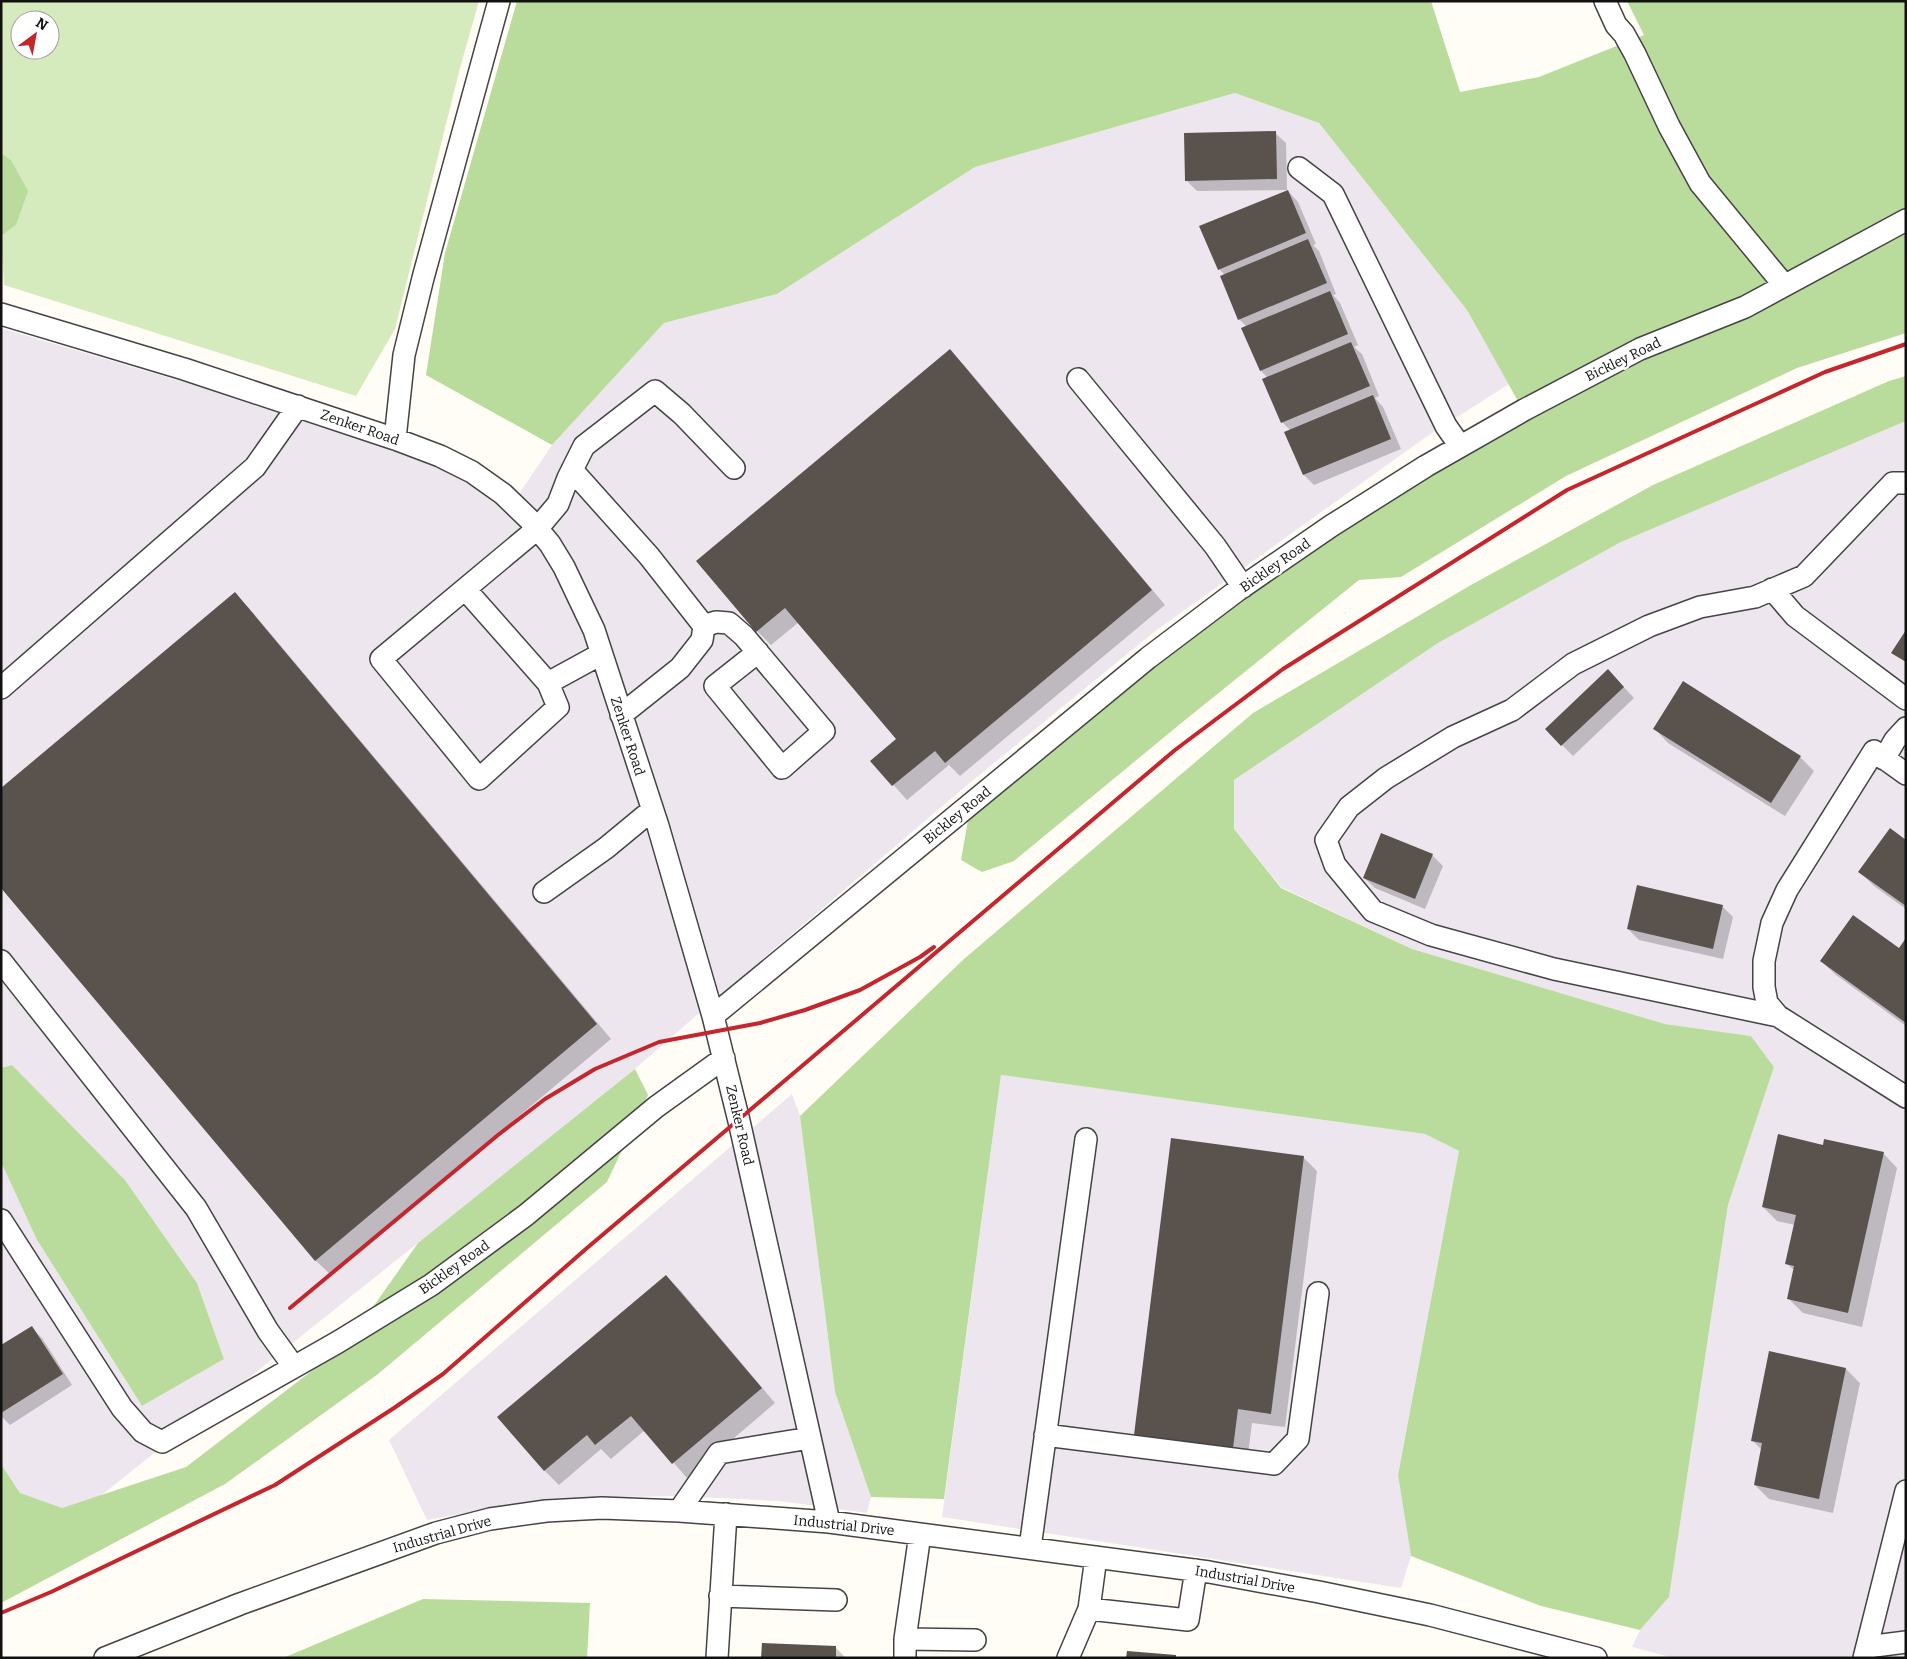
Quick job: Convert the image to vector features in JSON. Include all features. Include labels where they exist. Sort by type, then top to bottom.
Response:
[{"type":"street","points":[[394,439],[404,355],[423,278],[499,1]]},
{"type":"street","points":[[1605,1],[1616,25],[1624,34],[1635,54],[1700,183],[1784,285]]},
{"type":"street","points":[[1299,168],[1334,194],[1446,426],[1460,446]]},
{"type":"street","name":"Bickley Road","points":[[713,1016],[1148,658],[1243,587],[1331,526],[1426,466],[1524,410],[1640,349],[1745,307],[1906,220]]},
{"type":"street","name":"Zenker Road","points":[[1,314],[184,369],[298,406],[440,456],[472,472],[503,494],[538,529],[550,544],[564,568],[594,630],[652,810],[713,1016],[829,1522]]},
{"type":"street","points":[[1078,379],[1215,546],[1243,587]]},
{"type":"street","points":[[465,589],[548,683],[558,707],[479,779],[381,659],[465,589],[538,529],[558,504],[584,446],[655,391],[682,414],[734,468]]},
{"type":"street","points":[[1,688],[255,467],[298,406]]},
{"type":"street","points":[[572,470],[649,556],[704,626],[702,640],[680,668],[621,715]]},
{"type":"street","points":[[1778,1016],[1554,969],[1431,935],[1373,911],[1335,866],[1326,840],[1349,807],[1386,778],[1453,738],[1512,710],[1573,664],[1649,626],[1700,607],[1755,597],[1804,576],[1893,483],[1906,483]]},
{"type":"street","points":[[1772,589],[1795,616],[1906,699]]},
{"type":"street","points":[[704,626],[716,622],[729,623],[744,636],[758,652],[824,731],[782,768],[715,686],[758,652]]},
{"type":"street","points":[[548,683],[601,654]]},
{"type":"street","points":[[1884,759],[1895,740],[1906,728]]},
{"type":"street","points":[[1906,774],[1874,751],[1786,890],[1772,923],[1764,961],[1764,987],[1767,1003],[1778,1016],[1906,1097]]},
{"type":"street","points":[[544,892],[606,848],[652,810]]},
{"type":"street","points":[[1,961],[196,1208],[268,1331],[294,1367]]},
{"type":"street","name":"Bickley Road","points":[[1,1220],[122,1408],[143,1432],[162,1442],[294,1367],[431,1285],[526,1215],[656,1107],[724,1058]]},
{"type":"street","points":[[1030,1548],[1086,1139]]},
{"type":"street","points":[[1045,1435],[1274,1464],[1298,1439],[1318,1293]]},
{"type":"street","points":[[679,1511],[720,1453],[810,1438]]},
{"type":"street","points":[[1906,1491],[1865,1652],[1906,1642]]},
{"type":"street","name":"Industrial Drive","points":[[105,1658],[240,1604],[436,1533],[490,1519],[546,1511],[602,1508],[679,1511],[829,1522],[1196,1570],[1319,1592],[1430,1615],[1596,1658]]},
{"type":"street","points":[[717,1658],[726,1514]]},
{"type":"street","points":[[920,1534],[905,1649],[975,1640]]},
{"type":"street","points":[[1068,1658],[1089,1609],[1096,1557]]},
{"type":"street","points":[[1089,1609],[1188,1620],[1196,1570]]},
{"type":"street","points":[[720,1596],[836,1600]]},
{"type":"shaded area","points":[[1235,93],[1319,123],[1467,310],[1509,384],[1426,437],[1154,632],[966,786],[615,1086],[49,1537],[1,1464],[1,1162],[37,1240],[142,1406],[224,1359],[197,1283],[125,1180],[12,1065],[1,1068],[1,328],[346,430],[411,453],[477,489],[506,513],[552,445],[664,323],[777,294],[975,167]]},
{"type":"shaded area","points":[[1906,421],[1906,1658],[1674,1658],[1632,1647],[1640,1630],[1669,1597],[1728,1205],[1774,1067],[1751,1036],[1665,1024],[1412,949],[1281,887],[1234,829],[1234,780],[1438,643],[1621,542]]},
{"type":"shaded area","points":[[1001,1075],[1425,1134],[1459,1151],[1398,1475],[1411,1556],[1401,1588],[942,1517]]},
{"type":"shaded area","points":[[792,1094],[800,1116],[835,1392],[871,1497],[867,1513],[779,1501],[677,1496],[554,1498],[427,1520],[389,1440]]},
{"type":"green space","points":[[1,1],[479,1],[460,68],[395,329],[356,396],[4,285],[1,236],[16,225],[11,160],[1,153]]},
{"type":"green space","points":[[517,1],[1431,1],[1460,92],[1539,77],[1644,35],[1627,1],[1906,1],[1906,333],[1797,368],[1566,476],[1401,577],[1359,580],[1014,861],[982,872],[961,860],[971,803],[1148,658],[1523,410],[1467,310],[1319,123],[1235,93],[975,167],[777,294],[664,323],[552,445],[426,375],[445,253]]},
{"type":"green space","points":[[1,153],[11,160],[28,191],[16,225],[1,236]]},
{"type":"green space","points":[[1906,376],[1906,421],[1621,542],[1438,643],[1234,780],[1234,829],[1281,888],[1412,949],[1665,1024],[1751,1036],[1774,1067],[1728,1205],[1669,1597],[1640,1630],[1541,1606],[1411,1556],[1398,1475],[1459,1151],[1425,1134],[1001,1075],[944,1499],[871,1497],[835,1392],[800,1116],[964,959],[1253,713],[1471,585],[1653,485],[1889,381]]},
{"type":"green space","points":[[12,1065],[125,1180],[197,1283],[224,1359],[142,1406],[37,1240],[1,1162],[1,1068]]},
{"type":"green space","points":[[635,1069],[648,1095],[607,1182],[378,1374],[225,1484],[1,1603],[1,1464],[20,1493],[62,1508],[186,1467],[347,1344],[418,1243]]},
{"type":"green space","points":[[423,1599],[590,1603],[587,1658],[283,1658]]},
{"type":"building","points":[[1276,131],[1277,179],[1185,181],[1184,133]]},
{"type":"building","points":[[1288,190],[1306,233],[1218,270],[1199,226]]},
{"type":"building","points":[[1308,239],[1327,283],[1238,320],[1220,276]]},
{"type":"building","points":[[1330,291],[1348,334],[1260,371],[1241,328]]},
{"type":"building","points":[[1351,342],[1370,386],[1281,423],[1262,379]]},
{"type":"building","points":[[950,349],[1152,590],[945,763],[935,751],[892,786],[870,761],[896,739],[785,608],[756,632],[696,561]]},
{"type":"building","points":[[1373,395],[1391,439],[1303,475],[1284,432]]},
{"type":"building","points":[[235,592],[597,1024],[315,1261],[1,888],[1,788]]},
{"type":"building","points":[[1906,630],[1906,662],[1891,653]]},
{"type":"building","points":[[1608,669],[1624,687],[1561,746],[1545,729]]},
{"type":"building","points":[[1683,681],[1801,756],[1771,803],[1653,729]]},
{"type":"building","points":[[1890,828],[1906,840],[1906,906],[1858,872]]},
{"type":"building","points":[[1381,833],[1433,854],[1415,899],[1363,878]]},
{"type":"building","points":[[1637,885],[1723,905],[1713,949],[1627,929]]},
{"type":"building","points":[[1853,915],[1899,948],[1906,938],[1906,1023],[1820,961]]},
{"type":"building","points":[[1778,1134],[1823,1145],[1824,1139],[1884,1152],[1848,1313],[1787,1299],[1794,1266],[1785,1264],[1796,1215],[1762,1207]]},
{"type":"building","points":[[1171,1138],[1304,1156],[1271,1414],[1238,1409],[1233,1448],[1134,1435]]},
{"type":"building","points":[[666,1275],[762,1388],[672,1464],[631,1416],[595,1445],[587,1435],[544,1471],[497,1417]]},
{"type":"building","points":[[32,1326],[63,1374],[1,1413],[1,1345]]},
{"type":"building","points":[[1769,1351],[1846,1368],[1819,1499],[1754,1485],[1762,1443],[1751,1441]]},
{"type":"building","points":[[762,1643],[836,1646],[836,1658],[761,1658]]},
{"type":"building","points":[[1127,1651],[1176,1655],[1176,1658],[1126,1658]]},
{"type":"railway","points":[[1,1613],[51,1592],[275,1485],[443,1374],[587,1248],[1175,750],[1283,669],[1567,490],[1825,372],[1906,344]]},
{"type":"railway","points":[[290,1308],[498,1135],[545,1099],[595,1069],[659,1042],[760,1023],[805,1010],[860,990],[920,957],[934,947]]}]
